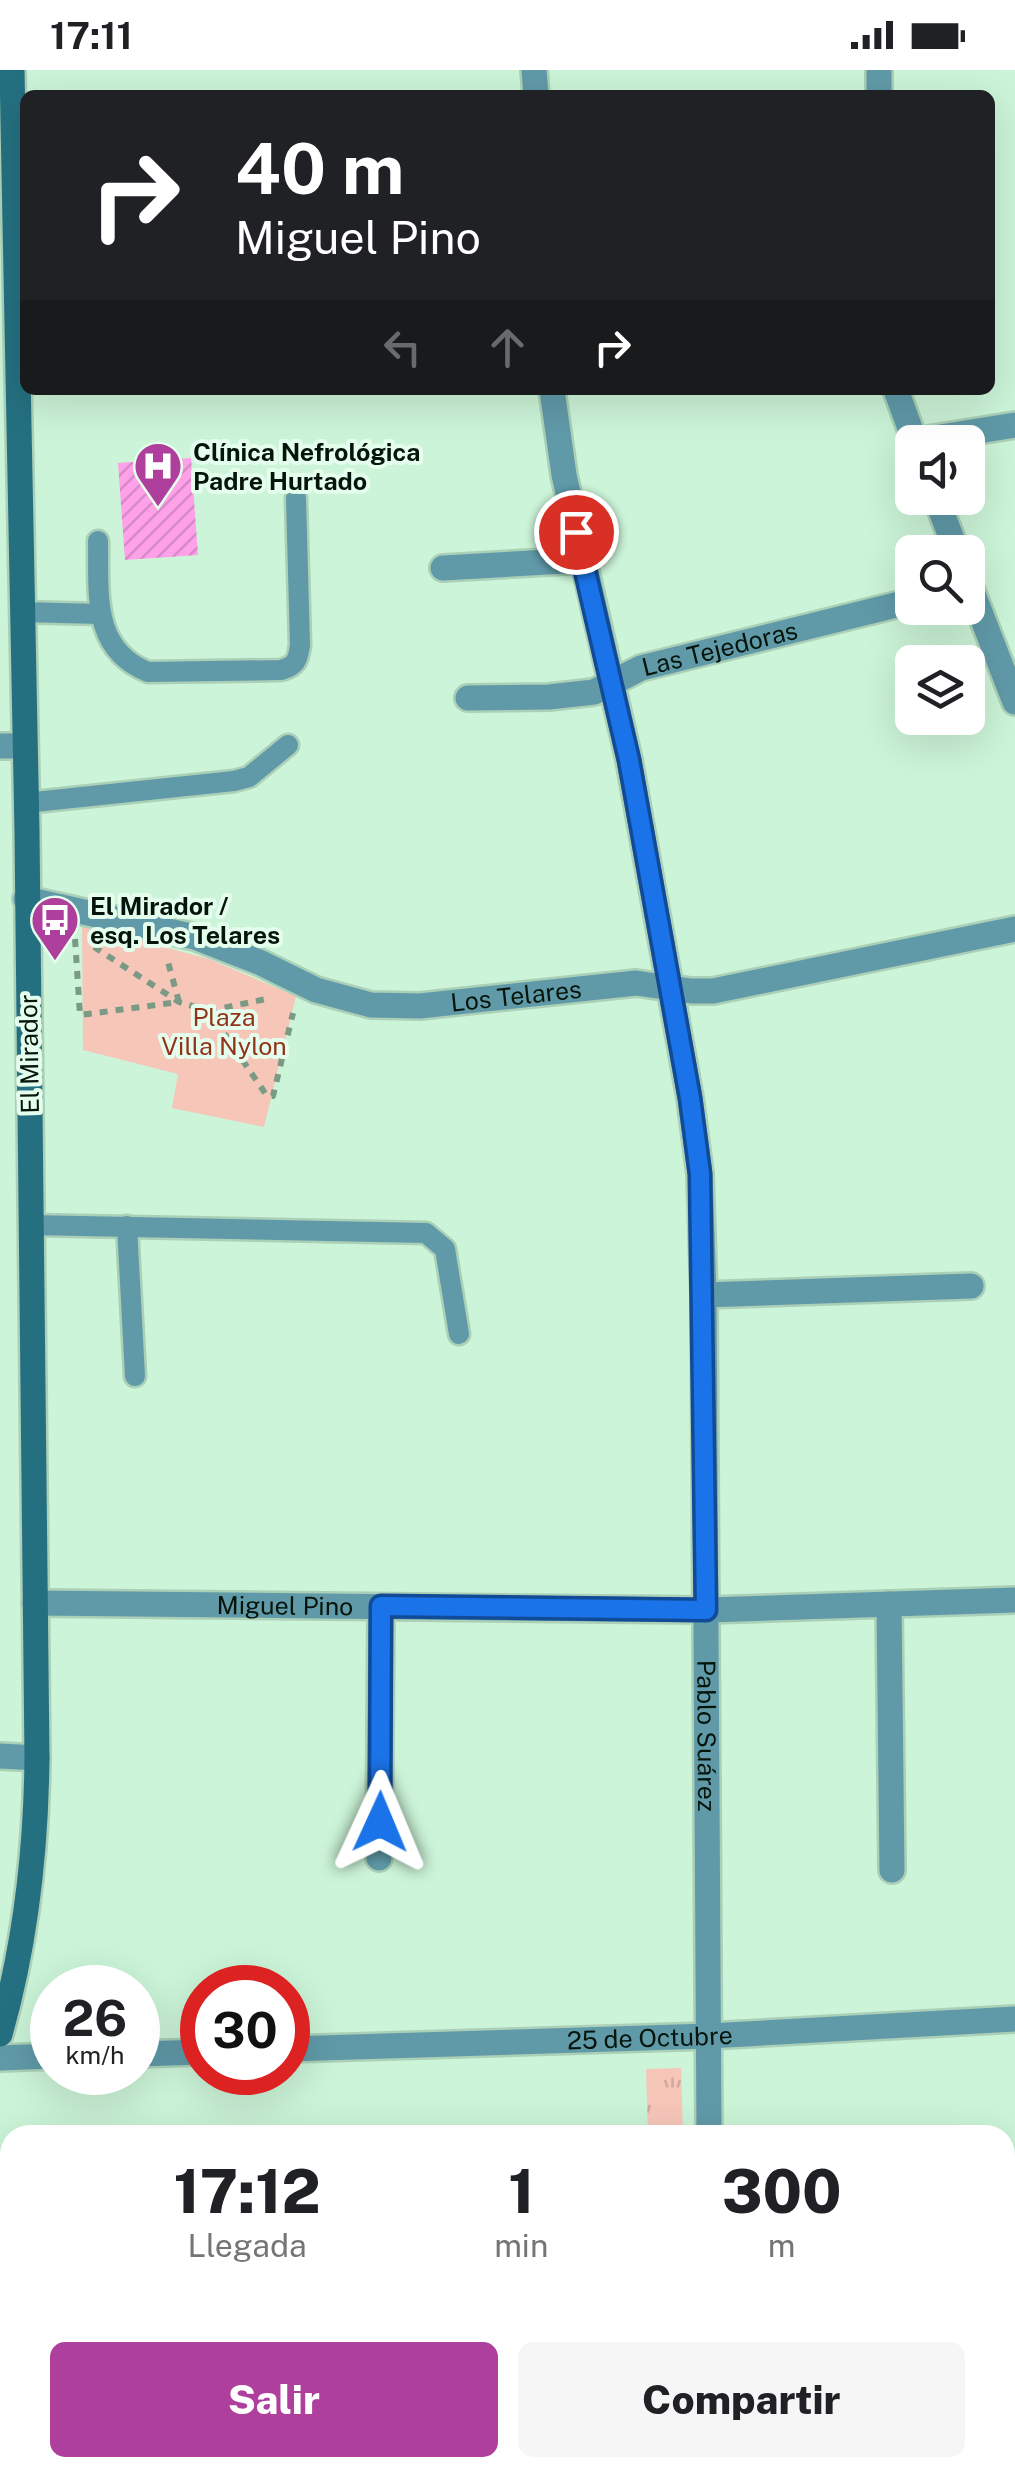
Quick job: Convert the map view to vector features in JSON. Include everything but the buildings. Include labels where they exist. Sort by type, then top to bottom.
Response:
[{"type":"main road","name":"El Mirador","points":[[0,2034],[28,1908],[37,1758],[25,803],[12,746],[22,612],[9,437],[20,290],[12,70]]},
{"type":"street","name":"Pablo Suárez","points":[[553,395],[564,475],[613,682],[671,988],[700,1174],[709,2125]]},
{"type":"street","points":[[898,395],[909,425]]},
{"type":"street","points":[[985,430],[1015,425]]},
{"type":"street","points":[[443,568],[583,560]]},
{"type":"street","name":"Las Tejedoras","points":[[468,698],[594,692],[641,668],[895,606]]},
{"type":"street","points":[[985,625],[1014,694]]},
{"type":"street","name":"Los Telares","points":[[26,899],[158,927],[231,950],[300,991],[396,1006],[636,983],[713,991],[1015,929]]},
{"type":"street","points":[[704,1295],[972,1286]]},
{"type":"street","name":"Miguel Pino","points":[[34,1602],[706,1610],[1015,1600]]},
{"type":"street","points":[[889,1604],[892,1870]]},
{"type":"street","points":[[379,1858],[381,1606]]},
{"type":"street","points":[[0,1756],[37,1758]]},
{"type":"street","name":"25 de Octubre","points":[[310,2048],[709,2036],[1015,2018]]},
{"type":"street","points":[[0,2058],[30,2057]]},
{"type":"lane","points":[[98,541],[100,614],[119,653],[129,664],[148,672],[281,670],[298,660],[300,645],[296,498]]},
{"type":"lane","points":[[22,612],[100,614]]},
{"type":"lane","points":[[25,803],[234,781],[248,777],[288,745]]},
{"type":"lane","points":[[31,1225],[426,1233],[446,1249],[459,1334]]},
{"type":"lane","points":[[128,1226],[136,1376]]},
{"type":"path","points":[[158,927],[179,1002]]},
{"type":"path","points":[[179,1002],[80,1016],[75,935],[179,1002],[209,1011],[300,991]]},
{"type":"path","points":[[209,1011],[264,1095],[274,1096],[300,991]]},
{"type":"green space","name":"Plaza Villa Nylon","points":[[82,925],[209,959],[296,996],[264,1127],[172,1108],[178,1074],[83,1050]]},
{"type":"green space","points":[[681,2068],[683,2125],[648,2125],[646,2069]]},
{"type":"place","name":"Clínica Nefrológica Padre Hurtado","points":[[158,508]]},
{"type":"place","name":"El Mirador / esq. Los Telares","points":[[55,962]]},
{"type":"route","points":[[380,1822],[381,1606],[706,1610],[700,1174],[629,760],[576,532]]}]
